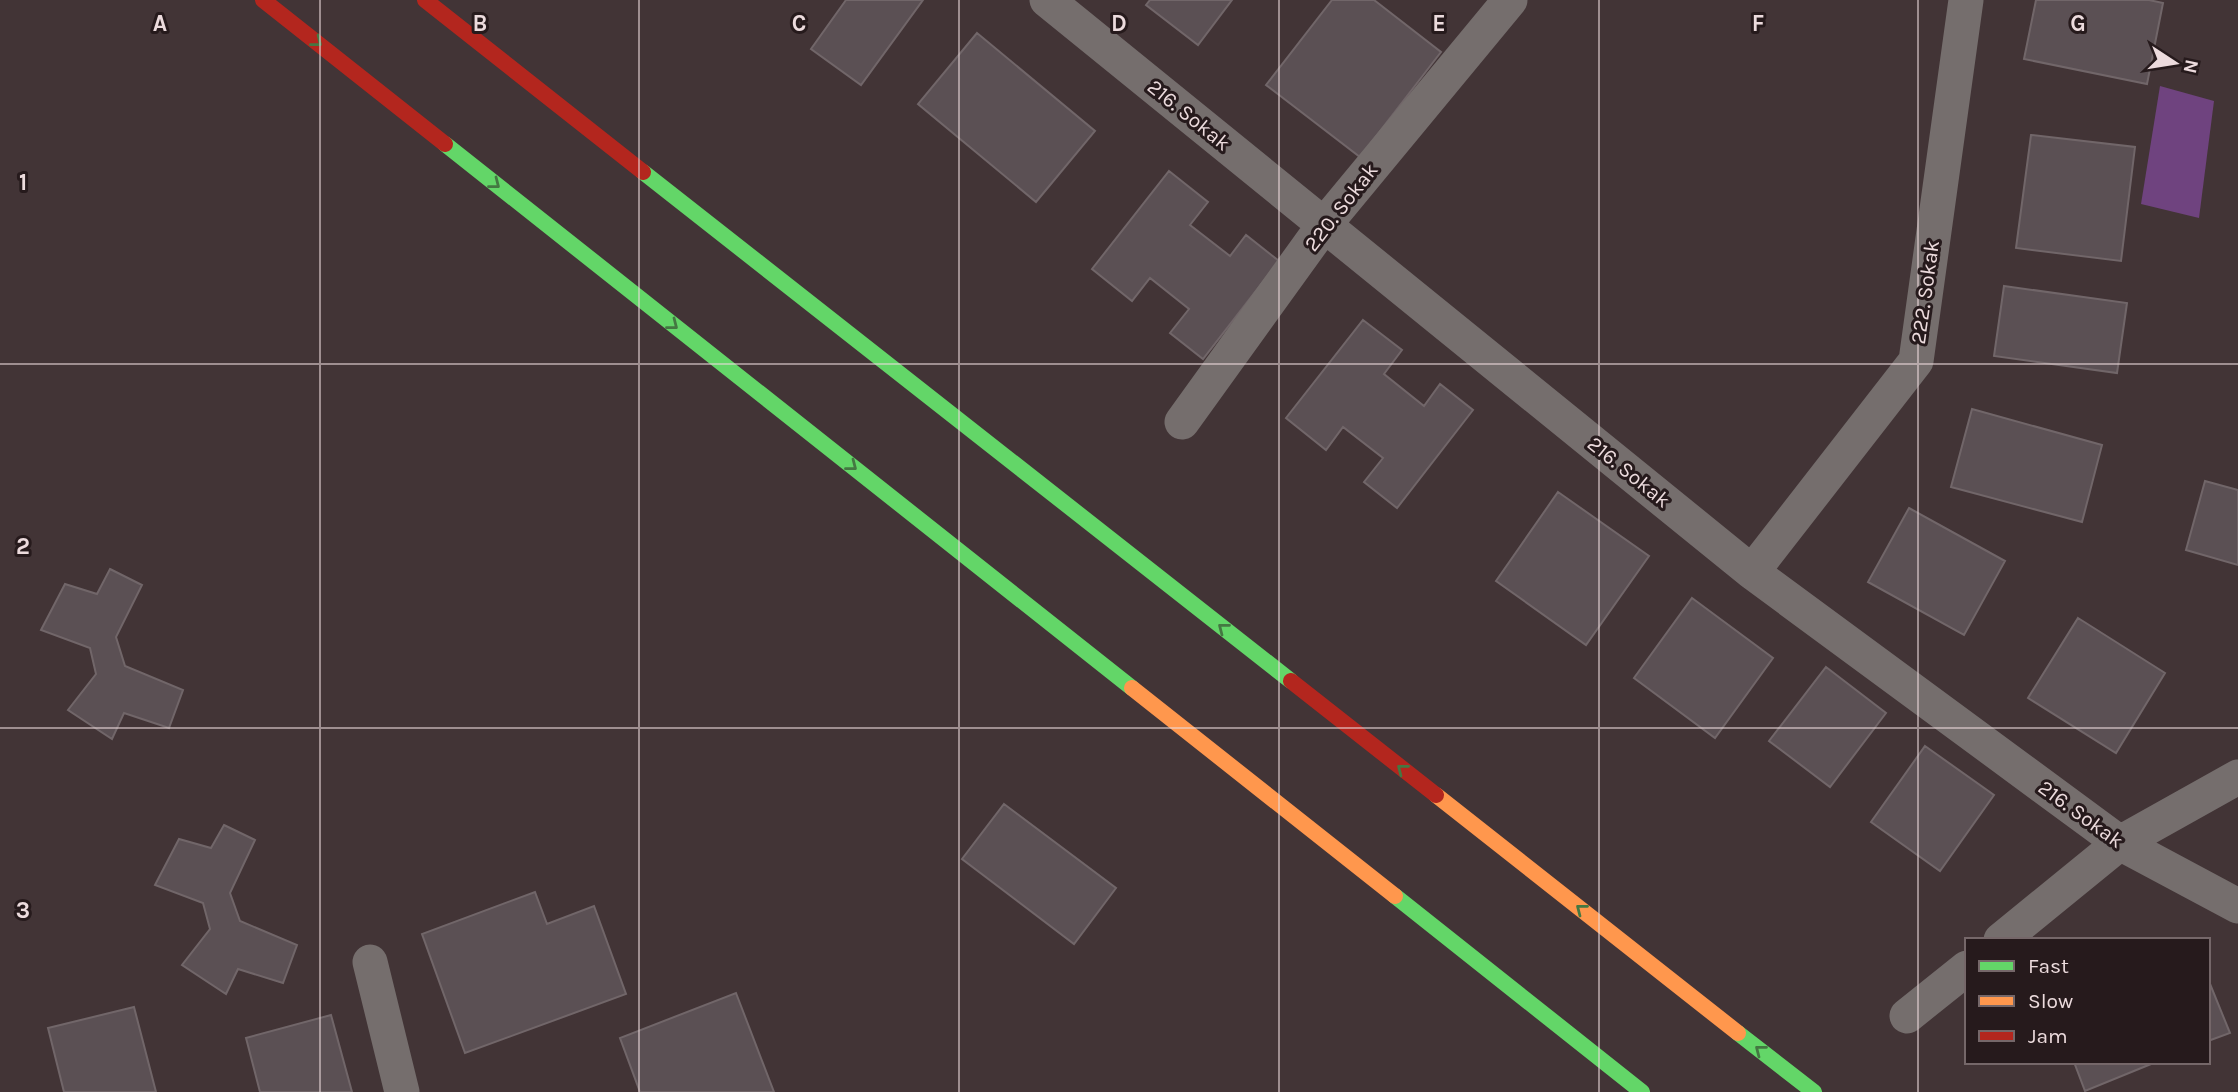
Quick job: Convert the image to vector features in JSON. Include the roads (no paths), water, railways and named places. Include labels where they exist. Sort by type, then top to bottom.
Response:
[{"type":"highway","points":[[263,0],[1642,1092]]},
{"type":"highway","points":[[425,0],[1814,1092]]},
{"type":"street","name":"216. Sokak","points":[[1047,0],[1752,572],[2120,843],[2238,906]]},
{"type":"street","name":"220. Sokak","points":[[1182,422],[1324,225],[1510,0]]},
{"type":"street","name":"222. Sokak","points":[[1752,572],[1916,361],[1966,0]]},
{"type":"street","points":[[2003,938],[2120,843],[2238,777]]},
{"type":"street","points":[[370,962],[402,1092]]},
{"type":"street","points":[[1907,1016],[1965,970]]}]
